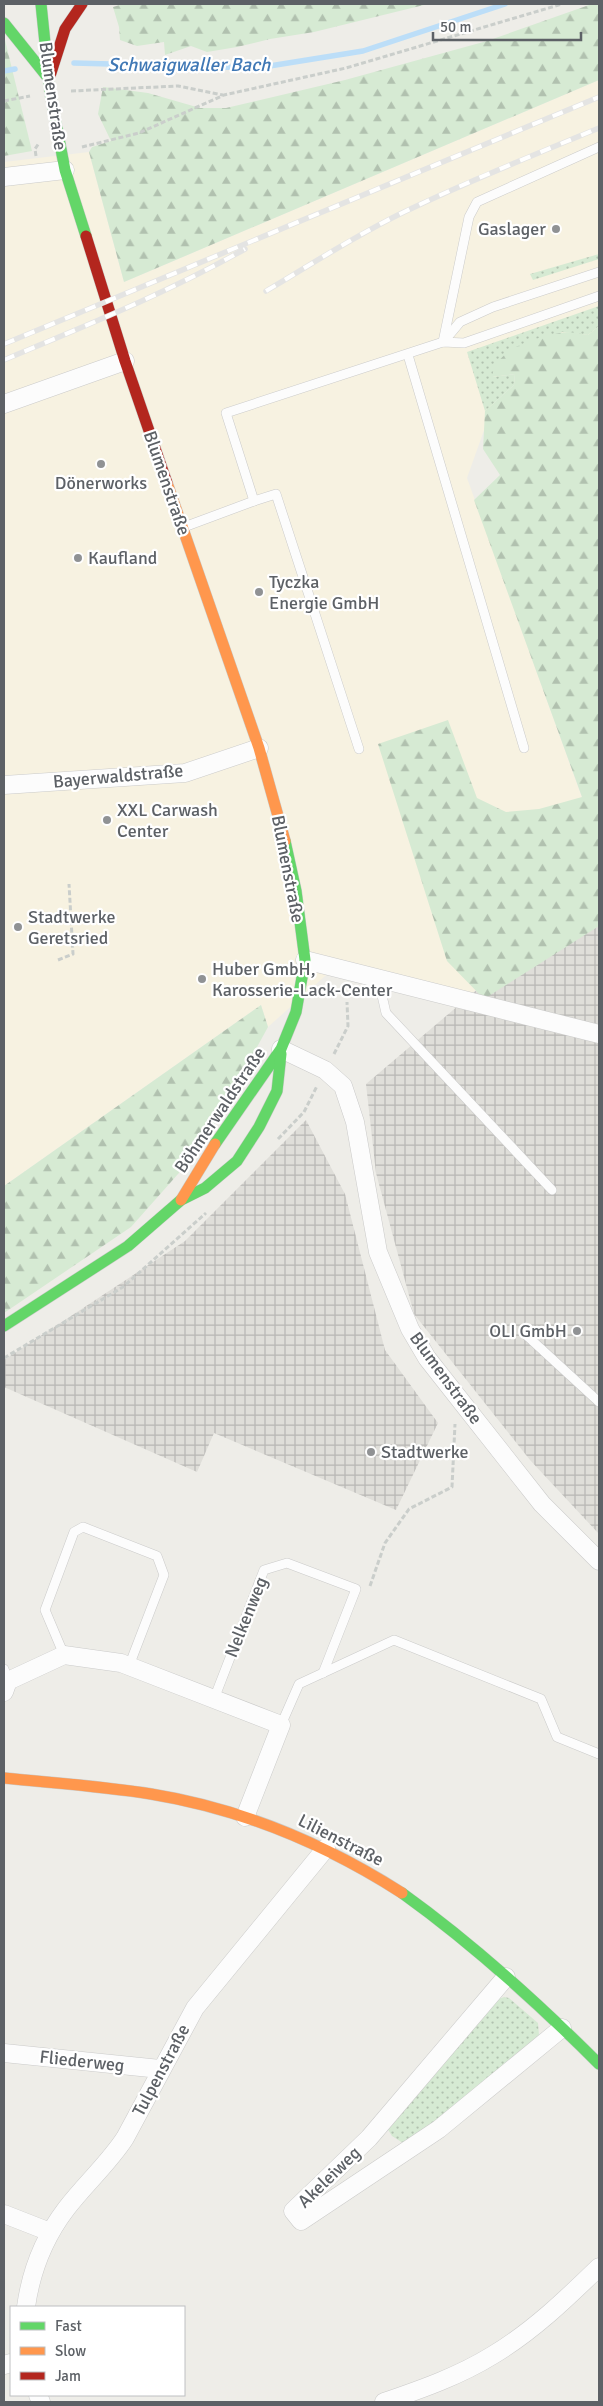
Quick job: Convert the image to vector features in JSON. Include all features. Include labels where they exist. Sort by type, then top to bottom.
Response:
[{"type":"street","name":"Blumenstraße","points":[[41,4],[48,79],[64,170],[125,361],[259,748],[281,825],[296,891],[305,960],[296,1012],[282,1049],[326,1070],[343,1086],[355,1122],[378,1252],[410,1329],[427,1358],[542,1504],[599,1561]]},
{"type":"street","points":[[48,79],[64,28],[82,4]]},
{"type":"street","points":[[4,23],[48,79]]},
{"type":"street","points":[[4,177],[64,170]]},
{"type":"street","points":[[4,404],[125,361]]},
{"type":"street","name":"Bayerwaldstraße","points":[[4,785],[185,773],[259,748]]},
{"type":"street","points":[[305,960],[599,1034]]},
{"type":"street","name":"Böhmerwaldstraße","points":[[181,1200],[210,1152],[282,1049]]},
{"type":"street","name":"Böhmerwaldstraße","points":[[4,1326],[128,1246],[181,1200],[205,1188],[237,1161],[259,1127],[277,1091],[282,1049]]},
{"type":"street","points":[[5,1681],[64,1655],[121,1663],[281,1725],[245,1817]]},
{"type":"street","name":"Lilienstraße","points":[[4,1778],[146,1793],[173,1798],[245,1817],[287,1831],[326,1848],[415,1902],[468,1941],[599,2064]]},
{"type":"street","name":"Tulpenstraße","points":[[26,2306],[29,2283],[37,2258],[50,2232],[67,2208],[113,2157],[195,2008],[326,1848]]},
{"type":"street","name":"Akeleiweg","points":[[506,1977],[369,2138],[293,2211],[301,2221],[440,2129],[562,2028]]},
{"type":"street","name":"Fliederweg","points":[[4,2053],[160,2069]]},
{"type":"street","points":[[4,2214],[50,2232]]},
{"type":"street","points":[[384,2402],[459,2374],[494,2355],[554,2310],[599,2267]]},
{"type":"lane","points":[[443,342],[469,217],[477,202],[599,147]]},
{"type":"lane","points":[[443,342],[460,322],[493,307],[599,272]]},
{"type":"lane","points":[[254,501],[226,413],[443,342],[464,343],[599,296]]},
{"type":"lane","points":[[408,355],[524,748]]},
{"type":"lane","points":[[182,528],[276,494],[359,749]]},
{"type":"lane","points":[[378,978],[386,1013],[552,1190]]},
{"type":"lane","points":[[525,1334],[599,1402]]},
{"type":"lane","points":[[64,1655],[45,1610],[74,1532],[83,1527],[157,1556],[164,1575],[129,1666]]},
{"type":"lane","name":"Nelkenweg","points":[[214,1699],[264,1570],[287,1563],[356,1589],[323,1674]]},
{"type":"lane","points":[[281,1725],[300,1684],[394,1640],[541,1699],[557,1737],[599,1754]]},
{"type":"path","points":[[61,152],[139,133],[224,95],[346,68],[562,4]]},
{"type":"path","points":[[4,101],[50,92],[178,86],[224,95]]},
{"type":"path","points":[[58,960],[73,954],[69,884]]},
{"type":"path","points":[[369,1589],[385,1543],[409,1509],[452,1486],[456,1394]]},
{"type":"shaded area","points":[[599,80],[599,334],[504,374],[467,478],[599,845],[599,886],[470,995],[343,960],[268,1027],[261,1005],[4,1186],[4,162],[89,152],[124,282]]},
{"type":"shaded area","points":[[599,886],[599,1534],[530,1460],[414,1314],[376,1173],[366,1084]]},
{"type":"shaded area","points":[[306,1120],[345,1194],[385,1350],[438,1423],[396,1510],[214,1433],[197,1472],[4,1387],[4,1360],[185,1241]]},
{"type":"green space","points":[[123,4],[428,4],[314,32],[270,39],[237,47],[207,52],[191,46],[165,55],[164,42],[137,46],[120,40],[119,27],[113,7]]},
{"type":"green space","points":[[592,4],[599,4],[599,80],[124,282],[89,152],[92,147],[111,141],[98,114],[103,87],[148,93],[200,108],[226,108],[345,80],[487,41]]},
{"type":"green space","points":[[4,36],[32,151],[4,156]]},
{"type":"green space","points":[[599,254],[599,259],[533,280],[530,274]]},
{"type":"green space","points":[[599,306],[599,326],[588,335],[562,332],[492,377],[515,374],[514,385],[485,411],[467,352]]},
{"type":"green space","points":[[599,326],[599,926],[484,999],[447,961],[378,744],[448,720],[477,798],[506,812],[539,809],[582,797],[474,500],[500,475],[483,449],[485,411],[514,385],[515,374],[492,377],[495,367],[509,352],[529,341],[563,332],[588,335]]},
{"type":"green space","points":[[261,1005],[268,1027],[202,1147],[131,1227],[4,1313],[4,1186]]},
{"type":"green space","points":[[504,1997],[509,1998],[538,2023],[539,2035],[501,2069],[406,2145],[392,2136],[387,2128],[496,2000]]},
{"type":"waterway","name":"Schwaigwaller Bach","points":[[74,63],[257,68],[363,51],[505,4]]},
{"type":"waterway","name":"Schwaigwaller Bach","points":[[4,71],[15,69]]},
{"type":"railway","points":[[4,344],[599,97]]},
{"type":"railway","points":[[266,291],[351,240],[404,212],[599,128]]},
{"type":"railway","points":[[4,360],[156,294],[245,249]]},
{"type":"traffic: fast","points":[[41,4],[50,92],[65,170],[86,236]]},
{"type":"traffic: fast","points":[[4,23],[49,79]]},
{"type":"traffic: fast","points":[[215,1144],[281,1049],[296,1012],[305,960],[296,891],[285,841]]},
{"type":"traffic: fast","points":[[4,1326],[128,1246],[181,1200],[205,1188],[237,1161],[259,1127],[277,1091],[281,1054]]},
{"type":"traffic: fast","points":[[402,1893],[504,1974],[599,2064]]},
{"type":"traffic: slow","points":[[167,483],[259,748],[285,841]]},
{"type":"traffic: slow","points":[[181,1200],[215,1144]]},
{"type":"traffic: slow","points":[[4,1778],[133,1791],[218,1809],[282,1830],[313,1844],[373,1875],[402,1893]]},
{"type":"traffic: jam","points":[[49,79],[65,29],[82,4]]},
{"type":"traffic: jam","points":[[86,236],[125,361],[167,483]]},
{"type":"place","name":"Gaslager","points":[[556,229]]},
{"type":"place","name":"Dönerworks","points":[[101,464]]},
{"type":"place","name":"Kaufland","points":[[78,558]]},
{"type":"place","name":"Tyczka Energie GmbH","points":[[259,592]]},
{"type":"place","name":"XXL Carwash Center","points":[[107,820]]},
{"type":"place","name":"Stadtwerke Geretsried","points":[[18,927]]},
{"type":"place","name":"Huber GmbH, Karosserie-Lack-Center","points":[[202,979]]},
{"type":"place","name":"OLI GmbH","points":[[577,1331]]},
{"type":"place","name":"Stadtwerke","points":[[371,1452]]}]
